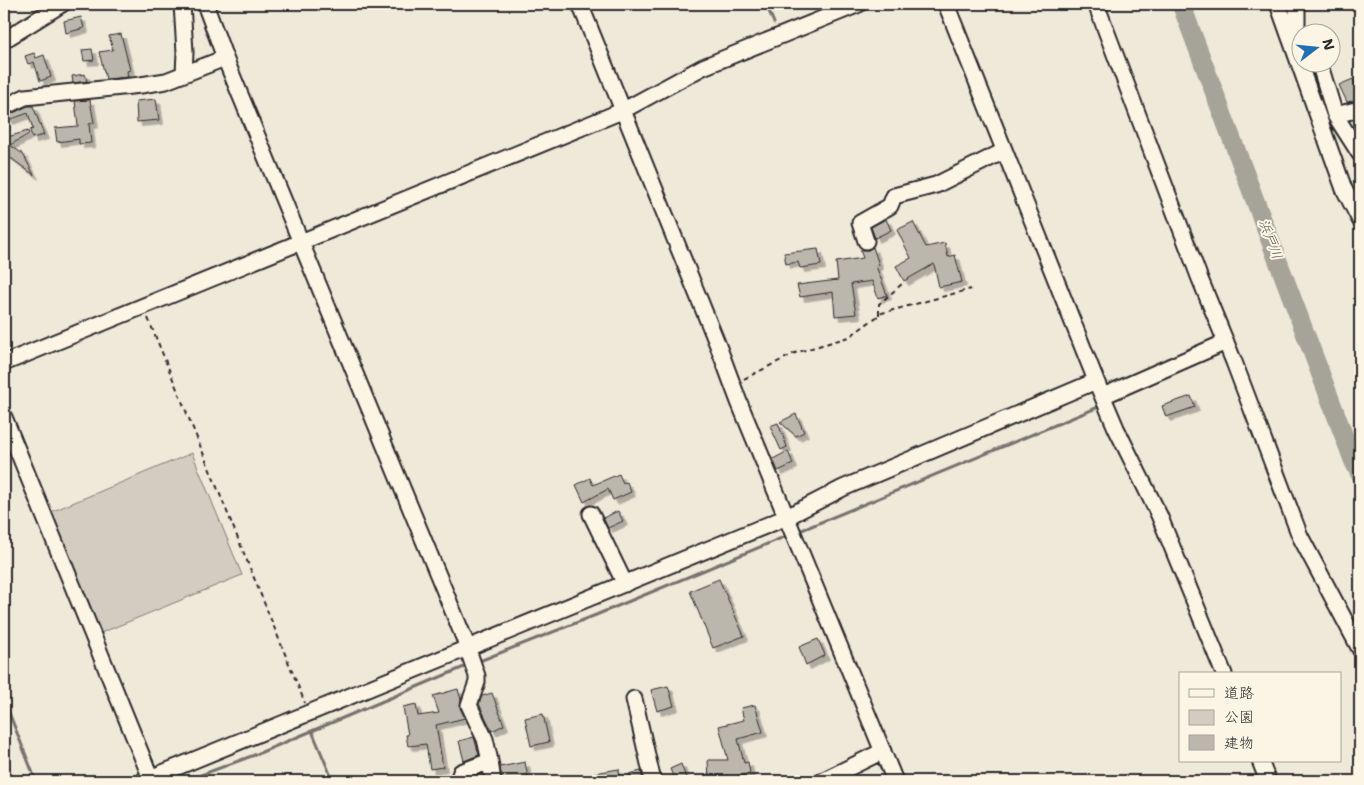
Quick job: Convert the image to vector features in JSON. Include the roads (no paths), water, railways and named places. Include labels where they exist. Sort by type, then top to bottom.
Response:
[{"type":"street","points":[[4,39],[62,4]]},
{"type":"street","points":[[182,4],[185,52],[184,74]]},
{"type":"street","points":[[205,4],[225,58],[302,242],[477,676],[477,682],[469,705],[485,739],[493,781]]},
{"type":"street","points":[[580,4],[895,781]]},
{"type":"street","points":[[4,363],[622,111],[703,67],[859,4]]},
{"type":"street","points":[[946,4],[1099,389],[1114,424],[1159,515],[1223,672]]},
{"type":"street","points":[[1096,4],[1200,280],[1226,342],[1300,536],[1360,648]]},
{"type":"street","points":[[1278,4],[1344,189],[1360,220]]},
{"type":"street","points":[[1297,4],[1297,22]]},
{"type":"street","points":[[1301,4],[1307,22]]},
{"type":"street","points":[[4,107],[25,97],[166,81],[225,58]]},
{"type":"street","points":[[1307,72],[1307,82]]},
{"type":"street","points":[[1322,72],[1335,115],[1360,154]]},
{"type":"street","points":[[1335,115],[1360,109]]},
{"type":"street","points":[[866,242],[860,223],[890,206],[894,196],[936,185],[1004,151]]},
{"type":"street","points":[[4,417],[148,780],[468,652],[625,584],[789,521],[843,488],[1226,342]]},
{"type":"street","points":[[591,514],[625,584]]},
{"type":"street","points":[[634,699],[653,781]]},
{"type":"street","points":[[822,781],[883,751]]},
{"type":"street","points":[[458,781],[461,772],[490,761]]},
{"type":"street","points":[[1260,762],[1268,781]]},
{"type":"waterway","points":[[766,4],[774,23]]},
{"type":"waterway","name":"浜戸川","points":[[1181,4],[1353,460],[1360,474]]},
{"type":"waterway","points":[[797,532],[1101,406]]},
{"type":"waterway","points":[[477,662],[789,535]]},
{"type":"waterway","points":[[185,781],[257,754],[469,665]]},
{"type":"waterway","points":[[4,700],[36,781]]},
{"type":"waterway","points":[[312,731],[333,781]]}]
